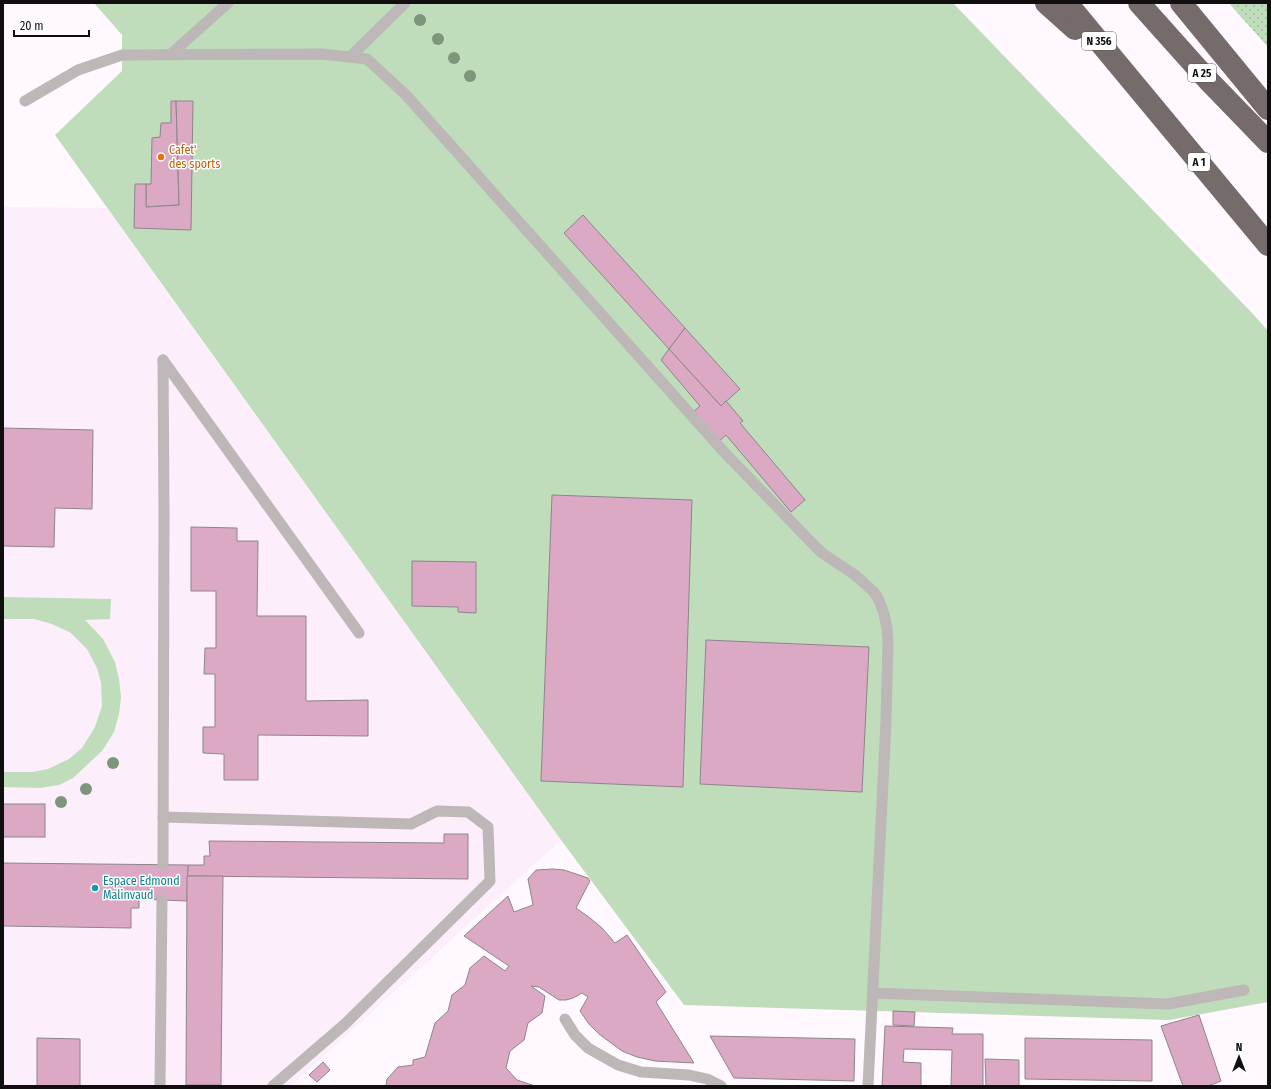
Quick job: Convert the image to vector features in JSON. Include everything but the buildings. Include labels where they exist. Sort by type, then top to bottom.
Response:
[{"type":"highway","points":[[1046,3],[1131,80]]},
{"type":"highway","name":"N 356","points":[[1067,3],[1131,80]]},
{"type":"highway","name":"A 25","points":[[1139,3],[1207,79],[1268,142]]},
{"type":"highway","points":[[1181,3],[1268,108]]},
{"type":"highway","name":"A 1","points":[[1131,80],[1268,245]]},
{"type":"lane","points":[[171,54],[228,3]]},
{"type":"lane","points":[[350,56],[404,3]]},
{"type":"lane","points":[[25,100],[78,70],[122,55],[322,54],[367,59],[406,96],[725,454],[809,540],[833,561],[866,584],[874,592],[879,600],[884,614],[888,641],[886,721],[868,1086]]},
{"type":"lane","points":[[163,865],[163,360],[359,633]]},
{"type":"lane","points":[[163,817],[411,824],[437,811],[468,812],[488,827],[490,881],[345,1024],[273,1086]]},
{"type":"lane","points":[[160,1086],[162,900]]},
{"type":"lane","points":[[873,993],[1168,1004],[1244,990]]},
{"type":"lane","points":[[565,1019],[575,1035],[588,1048],[618,1065],[641,1072],[689,1075],[707,1079],[721,1086]]},
{"type":"shaded area","points":[[3,207],[107,208],[561,840],[291,1086],[3,1086]]},
{"type":"green space","points":[[94,3],[953,3],[1268,331],[1268,1002],[1169,1020],[684,1005],[561,840],[55,135],[122,71],[122,35]]},
{"type":"green space","points":[[1229,3],[1268,3],[1268,47],[1234,9]]},
{"type":"green space","points":[[3,597],[111,599],[110,619],[85,620],[103,639],[115,662],[121,697],[119,714],[114,732],[102,751],[73,778],[59,785],[40,788],[3,787],[3,772],[33,772],[48,769],[69,759],[82,748],[95,727],[102,706],[101,683],[97,668],[87,649],[71,633],[52,624],[34,619],[3,619]]},
{"type":"place","name":"Cafet' des sports","points":[[161,157]]},
{"type":"place","name":"Espace Edmond Malinvaud","points":[[95,888]]}]
